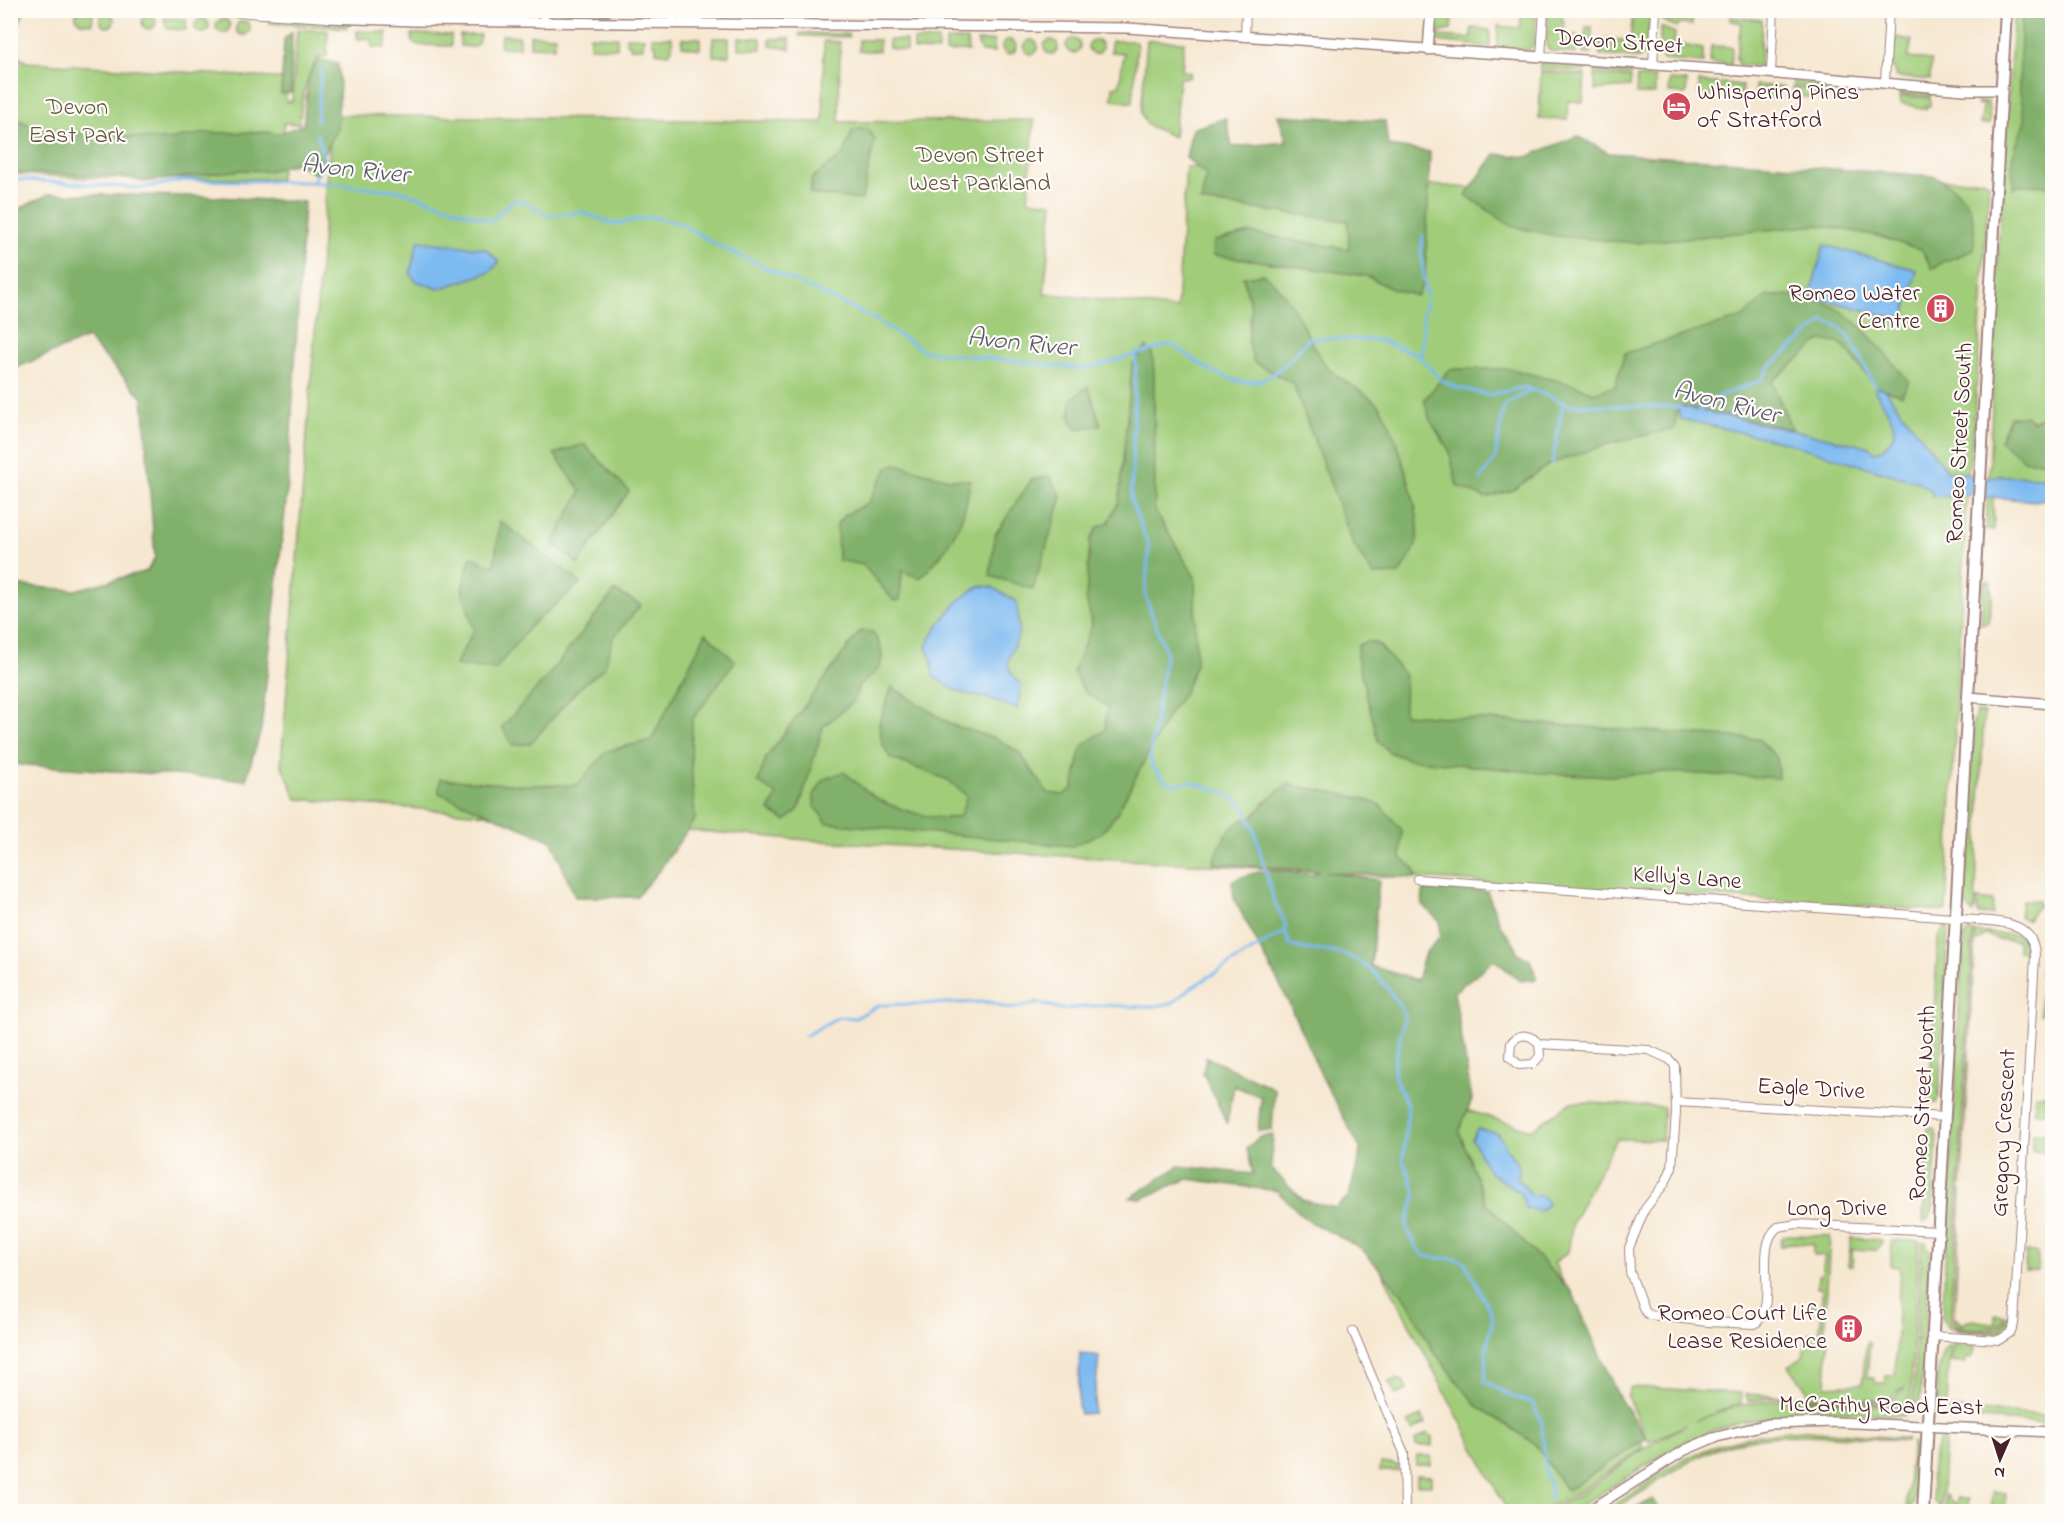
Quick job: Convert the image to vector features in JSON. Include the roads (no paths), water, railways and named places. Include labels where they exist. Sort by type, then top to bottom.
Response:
[{"type":"main road","name":"Romeo Street South","points":[[1968,697],[2006,10]]},
{"type":"main road","name":"Romeo Street North","points":[[1923,1512],[1926,1425],[1968,697]]},
{"type":"street","points":[[201,10],[328,14],[415,21],[673,24],[674,10]]},
{"type":"street","points":[[415,21],[416,10]]},
{"type":"street","points":[[543,23],[544,10]]},
{"type":"street","points":[[1245,37],[1246,10]]},
{"type":"street","points":[[1428,50],[1431,10]]},
{"type":"street","points":[[1541,57],[1544,10]]},
{"type":"street","points":[[1653,65],[1656,10]]},
{"type":"street","points":[[1771,73],[1774,10]]},
{"type":"street","points":[[1885,82],[1889,10]]},
{"type":"street","name":"Devon Street","points":[[673,24],[1127,28],[1771,73],[1964,90],[2002,90]]},
{"type":"street","points":[[1968,697],[2052,704]]},
{"type":"street","name":"Kelly's Lane","points":[[1417,879],[1954,918]]},
{"type":"street","name":"Gregory Crescent","points":[[1931,1336],[1999,1340],[2010,1333],[2014,1324],[2034,968],[2035,944],[2030,934],[2019,925],[1954,918]]},
{"type":"street","name":"Long Drive","points":[[1539,1044],[1540,1056],[1533,1064],[1519,1065],[1510,1057],[1511,1043],[1520,1036],[1529,1035],[1539,1044],[1645,1050],[1660,1053],[1675,1066],[1676,1102],[1672,1167],[1665,1183],[1645,1209],[1629,1248],[1630,1272],[1644,1310],[1649,1315],[1707,1323],[1755,1324],[1764,1314],[1768,1240],[1778,1227],[1797,1224],[1938,1231]]},
{"type":"street","name":"Eagle Drive","points":[[1676,1102],[1945,1116]]},
{"type":"street","points":[[1353,1331],[1404,1453],[1405,1512]]},
{"type":"street","name":"McCarthy Road East","points":[[1587,1512],[1685,1450],[1743,1430],[1798,1421],[2052,1432]]},
{"type":"water","points":[[418,241],[486,249],[499,262],[490,272],[439,289],[416,281],[410,273]]},
{"type":"water","points":[[1824,245],[1917,270],[1903,320],[1810,296]]},
{"type":"water","name":"Avon River","points":[[1875,386],[1885,390],[1947,470],[1989,478],[1994,476],[2047,477],[2052,473],[2052,498],[2034,501],[1968,495],[1932,497],[1932,491],[1918,482],[1784,442],[1680,419],[1678,406],[1870,447],[1874,453],[1885,447],[1894,433],[1891,417],[1875,391]]},
{"type":"water","points":[[980,586],[992,587],[1017,602],[1018,635],[1008,665],[1021,685],[1017,709],[994,700],[959,692],[933,677],[932,660],[926,647],[936,628],[955,604]]},
{"type":"water","points":[[1477,1129],[1497,1133],[1519,1167],[1518,1179],[1531,1194],[1544,1197],[1548,1205],[1539,1211],[1525,1208],[1521,1193],[1489,1172],[1472,1139]]},
{"type":"water","points":[[1080,1353],[1099,1357],[1093,1413],[1080,1414],[1078,1407]]},
{"type":"waterway","points":[[317,121],[321,69]]},
{"type":"waterway","points":[[313,182],[325,160],[317,134]]},
{"type":"waterway","name":"Avon River","points":[[10,179],[142,188],[184,180],[312,182],[402,191],[491,221],[513,200],[526,202],[549,216],[582,212],[614,224],[651,217],[679,223],[717,245],[873,318],[924,351],[1085,369],[1172,344],[1195,361],[1222,376],[1250,382],[1264,379],[1277,371],[1310,338],[1378,340],[1417,354],[1440,379],[1455,387],[1488,395],[1525,387],[1570,405],[1680,407]]},
{"type":"waterway","points":[[1423,235],[1421,250],[1426,296]]},
{"type":"waterway","points":[[1421,358],[1424,324],[1422,319],[1426,302]]},
{"type":"waterway","points":[[1699,411],[1717,397],[1760,381],[1771,365],[1824,321],[1841,329],[1848,337],[1875,386]]},
{"type":"waterway","points":[[1136,353],[1131,500],[1149,547],[1145,595],[1166,652],[1150,755],[1152,766],[1164,780],[1174,784],[1190,782],[1226,793],[1242,805],[1254,829],[1274,902],[1285,922],[1285,931],[1290,945],[1337,953],[1359,961],[1385,985],[1405,1015],[1394,1065],[1395,1079],[1408,1106],[1403,1160],[1416,1193],[1406,1227],[1418,1250],[1425,1255],[1465,1262],[1493,1317],[1486,1351],[1485,1381],[1514,1398],[1532,1402],[1542,1423],[1545,1472],[1551,1488],[1550,1500]]},
{"type":"waterway","points":[[1480,480],[1495,459],[1504,405],[1531,390]]},
{"type":"waterway","points":[[1552,464],[1563,404]]},
{"type":"waterway","points":[[805,1036],[838,1017],[856,1018],[879,1005],[990,1002],[1010,1009],[1039,1003],[1062,1009],[1103,1005],[1145,1007],[1171,1004],[1192,987],[1285,931]]},
{"type":"place","name":"Whispering Pines of Stratford","points":[[1676,107]]},
{"type":"place","name":"Romeo Water Centre","points":[[1941,308]]},
{"type":"place","name":"Romeo Court Life Lease Residence","points":[[1848,1328]]},
{"type":"park label","name":"Devon East Park","points":[[77,122]]},
{"type":"park label","name":"Devon Street West Parkland","points":[[980,170]]}]
